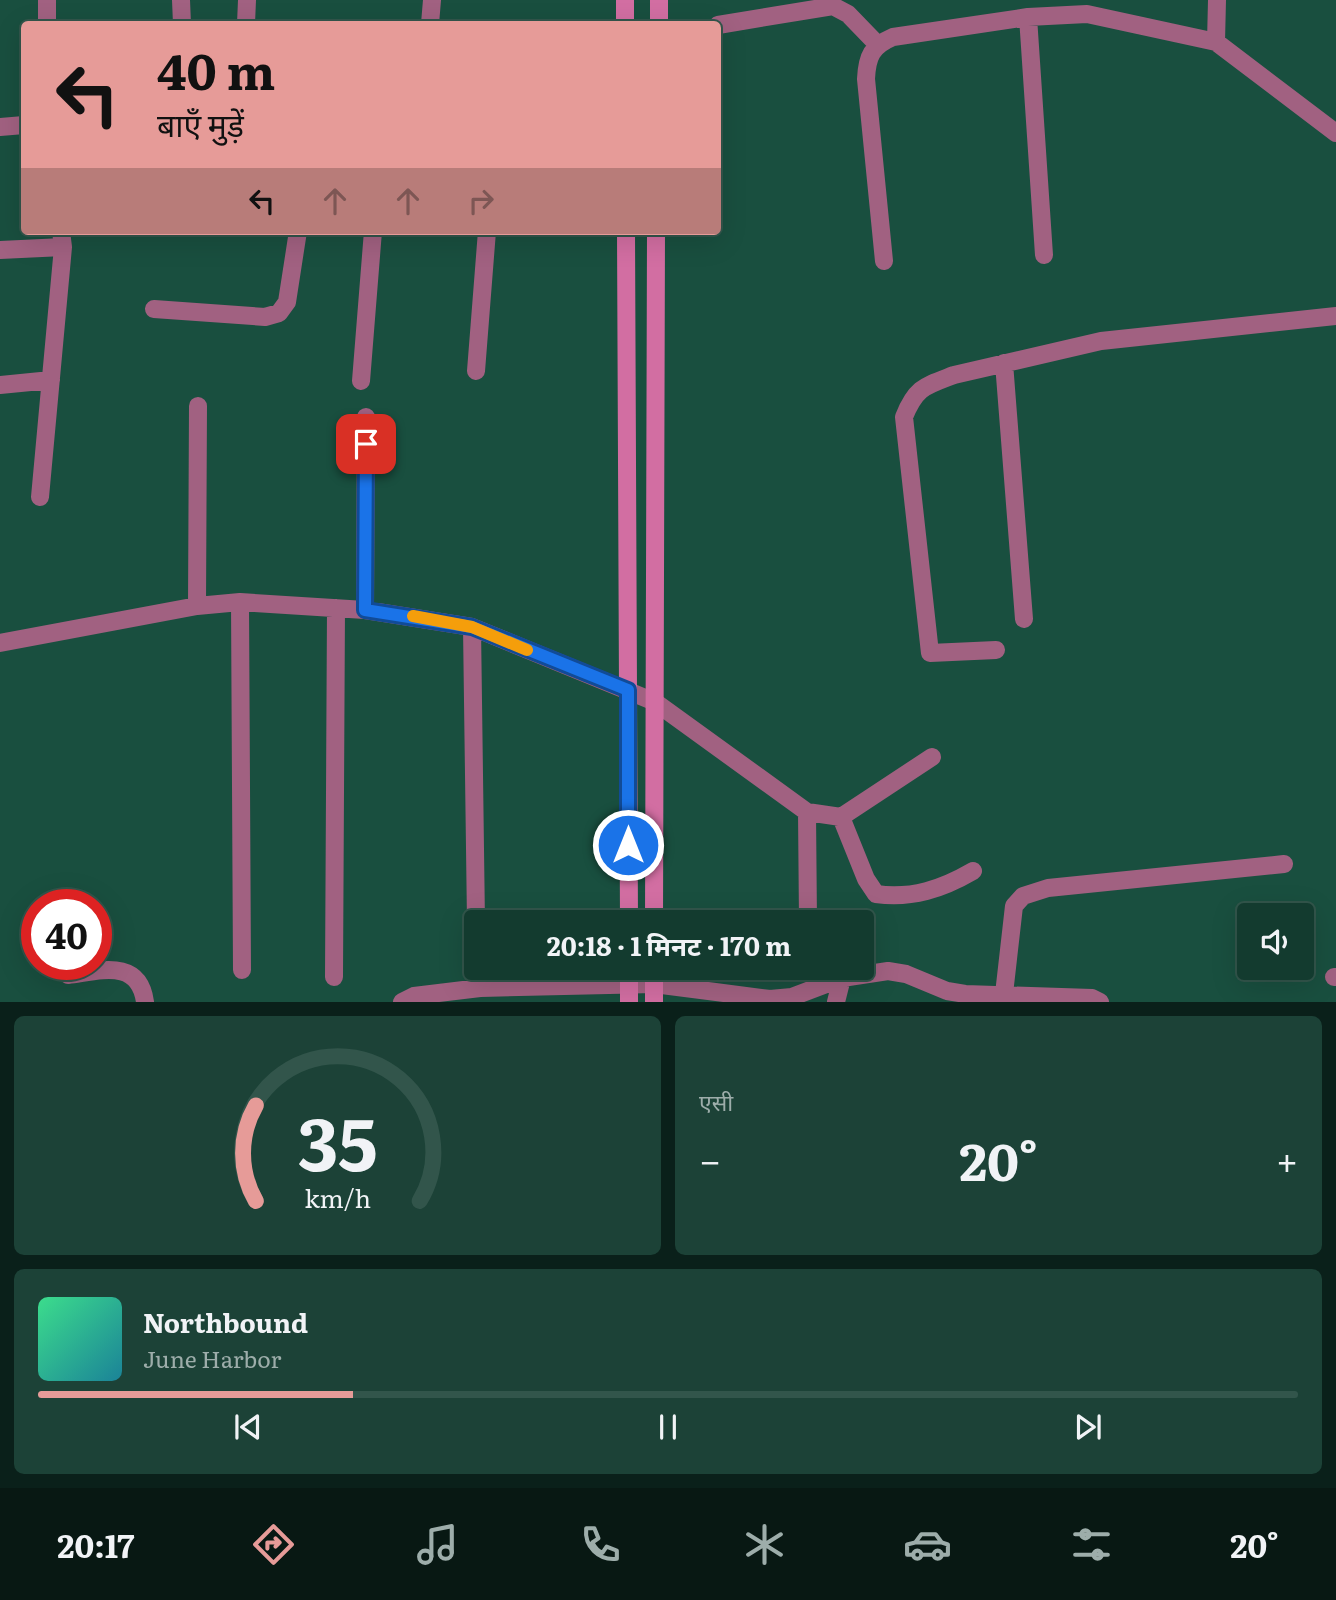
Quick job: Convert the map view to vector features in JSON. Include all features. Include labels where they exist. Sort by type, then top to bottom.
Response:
[{"type":"street","points":[[47,0],[47,21]]},
{"type":"street","points":[[181,0],[182,21]]},
{"type":"street","points":[[246,21],[247,0]]},
{"type":"street","points":[[430,21],[432,0]]},
{"type":"street","points":[[625,0],[625,21]]},
{"type":"street","points":[[659,0],[659,21]]},
{"type":"street","points":[[1216,42],[1217,0]]},
{"type":"street","points":[[721,25],[833,6],[848,14],[877,44]]},
{"type":"street","points":[[1039,11],[1044,255]]},
{"type":"street","points":[[884,261],[866,79],[867,59],[877,44],[893,37],[1039,11],[1087,14],[1216,42],[1336,133]]},
{"type":"street","points":[[0,127],[21,125]]},
{"type":"street","points":[[154,309],[264,317],[279,313],[287,302],[297,235]]},
{"type":"street","points":[[361,381],[373,235]]},
{"type":"street","points":[[476,371],[487,235]]},
{"type":"street","points":[[626,235],[628,910]]},
{"type":"street","points":[[654,910],[656,235]]},
{"type":"street","points":[[0,250],[62,239],[40,497]]},
{"type":"street","points":[[996,650],[930,653],[904,417],[913,395],[932,383],[1101,341],[1336,316]]},
{"type":"street","points":[[1004,363],[1024,619]]},
{"type":"street","points":[[0,385],[51,380]]},
{"type":"street","points":[[197,606],[198,406]]},
{"type":"street","points":[[365,610],[366,417]]},
{"type":"street","points":[[240,602],[242,970]]},
{"type":"street","points":[[0,643],[197,606],[240,602],[365,610],[472,627],[655,702],[807,812],[841,817],[932,757]]},
{"type":"street","points":[[334,978],[335,608]]},
{"type":"street","points":[[472,627],[476,910]]},
{"type":"street","points":[[807,812],[808,910]]},
{"type":"street","points":[[841,817],[866,879],[876,894],[895,896],[939,890],[973,871]]},
{"type":"street","points":[[1004,994],[1014,906],[1023,896],[1048,888],[1284,864]]},
{"type":"street","points":[[112,971],[133,975],[143,988],[145,1002]]},
{"type":"street","points":[[874,973],[888,971],[919,979],[947,991],[1092,998],[1100,1002]]},
{"type":"street","points":[[480,980],[480,988]]},
{"type":"street","points":[[402,1002],[414,996],[480,988],[629,984],[654,984],[770,999],[792,997],[837,980]]},
{"type":"street","points":[[836,1002],[842,980]]},
{"type":"slow traffic","points":[[413,616],[472,627],[527,650]]},
{"type":"route","points":[[366,444],[365,610],[472,627],[628,690],[628,845]]}]
